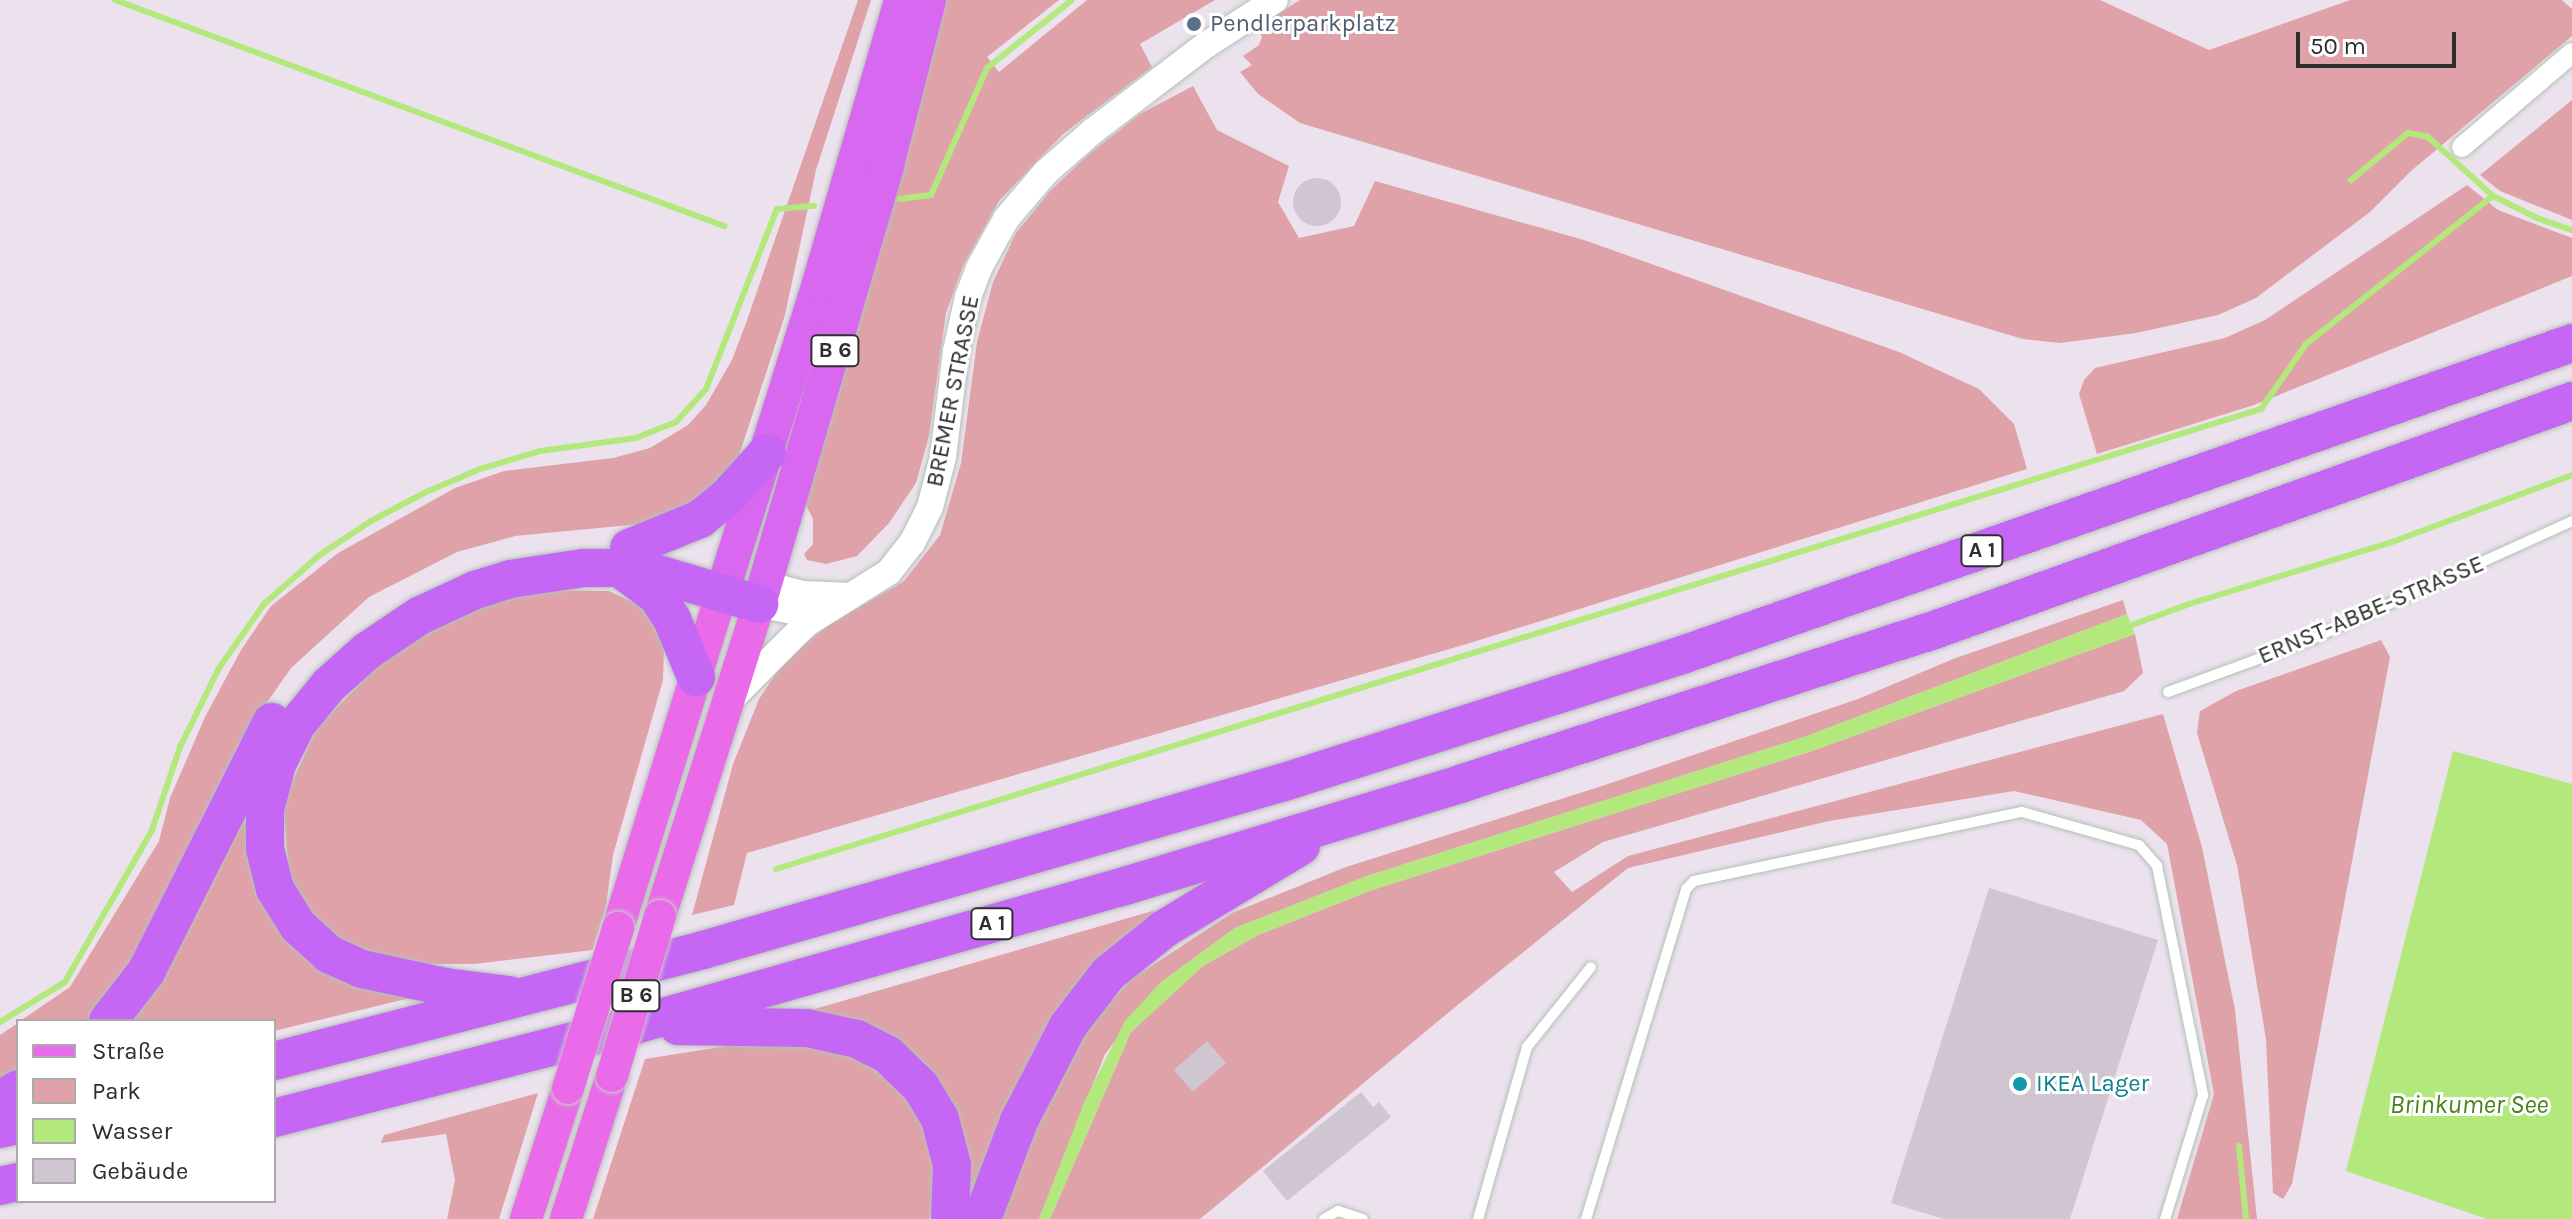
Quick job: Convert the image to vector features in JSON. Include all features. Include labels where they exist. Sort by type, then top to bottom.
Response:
[{"type":"highway","name":"B 6","points":[[726,583],[901,0]]},
{"type":"highway","name":"B 6","points":[[762,594],[883,180],[929,0]]},
{"type":"highway","name":"A 1","points":[[276,1061],[530,998],[1112,834],[1685,654],[2572,343]]},
{"type":"highway","name":"A 1","points":[[276,1117],[635,1025],[1125,886],[1348,817],[1926,633],[2572,401]]},
{"type":"highway","points":[[530,998],[392,977],[362,969],[329,954],[298,926],[275,889],[265,849],[265,809],[277,764],[297,724],[329,685],[367,651],[419,616],[475,590],[510,579],[624,558],[700,519],[728,496],[767,453]]},
{"type":"highway","points":[[110,1019],[146,972],[281,704],[318,660],[361,624],[414,592],[473,568],[556,549],[624,558],[651,572],[726,583],[762,594]]},
{"type":"highway","points":[[624,558],[657,596],[672,619],[696,677]]},
{"type":"highway","points":[[982,1219],[1026,1107],[1068,1026],[1108,974],[1164,929],[1348,817]]},
{"type":"highway","points":[[635,1025],[807,1028],[846,1035],[877,1048],[910,1074],[940,1119],[952,1165],[950,1219]]},
{"type":"main road","name":"B 6","points":[[526,1219],[726,583]]},
{"type":"main road","name":"B 6","points":[[566,1219],[762,594]]},
{"type":"street","name":"BREMER STRASSE","points":[[729,701],[771,656],[896,564],[912,543],[930,507],[943,457],[959,330],[979,268],[1006,219],[1046,172],[1093,131],[1206,45],[1275,0]]},
{"type":"street","points":[[2462,147],[2572,53]]},
{"type":"street","points":[[762,594],[797,612],[839,603]]},
{"type":"lane","name":"ERNST-ABBE-STRASSE","points":[[2168,692],[2310,640],[2572,521]]},
{"type":"lane","points":[[1586,1219],[1686,889],[1710,875],[2022,812],[2139,845],[2157,866],[2203,1095],[2165,1219]]},
{"type":"lane","points":[[1478,1219],[1527,1047],[1591,967]]},
{"type":"lane","points":[[1324,1219],[1338,1211],[1363,1219]]},
{"type":"green space","points":[[858,0],[871,0],[816,170],[785,315],[736,465],[712,493],[651,523],[515,536],[457,552],[369,597],[291,668],[241,740],[204,813],[175,886],[133,967],[101,1007],[87,1019],[23,1019],[70,987],[159,841],[170,798],[205,717],[241,650],[271,606],[338,553],[455,488],[504,471],[613,458],[650,448],[688,425],[706,405],[732,360]]},
{"type":"green space","points":[[945,0],[1059,0],[987,57],[999,72],[1087,0],[1215,0],[1140,44],[1152,67],[1063,134],[999,201],[963,266],[946,313],[929,436],[916,483],[889,523],[857,556],[826,564],[807,560],[804,554],[813,544],[813,519],[804,501]]},
{"type":"green space","points":[[1300,0],[2100,0],[2209,50],[2350,0],[2562,0],[2572,9],[2572,36],[2411,171],[2370,212],[2256,298],[2218,315],[2136,333],[2060,343],[2023,339],[1300,123],[1258,94],[1240,72],[1252,65],[1243,56],[1259,45],[1262,37],[1257,27]]},
{"type":"green space","points":[[1193,86],[1217,130],[1289,166],[1278,202],[1299,238],[1354,226],[1375,181],[1584,240],[1899,352],[1979,389],[2014,424],[2027,469],[1470,643],[747,853],[734,905],[692,915],[733,764],[759,699],[784,661],[827,626],[904,581],[940,535],[961,463],[977,342],[993,282],[1016,233],[1050,191],[1089,154],[1140,114]]},
{"type":"green space","points":[[2572,100],[2572,220],[2500,191],[2480,175]]},
{"type":"green space","points":[[2467,185],[2498,210],[2572,238],[2572,276],[2254,405],[2097,454],[2079,394],[2084,380],[2095,368],[2225,338],[2265,320]]},
{"type":"green space","points":[[541,590],[609,591],[639,605],[657,628],[664,649],[663,680],[613,855],[606,906],[593,950],[474,964],[400,964],[333,939],[290,885],[283,802],[317,728],[381,662],[424,634],[476,606]]},
{"type":"green space","points":[[2123,600],[2127,614],[1807,736],[1367,876],[1235,928],[1160,983],[1105,1054],[1039,1219],[1001,1219],[1044,1105],[1092,1019],[1133,978],[1232,913],[1346,867],[1605,785],[1858,699],[1953,659]]},
{"type":"green space","points":[[2135,634],[2143,673],[2124,691],[1603,842],[1554,872],[1572,892],[1628,856],[2163,714],[2202,847],[2235,1010],[2257,1219],[2177,1219],[2214,1094],[2167,844],[2141,820],[2014,791],[1829,821],[1628,868],[1200,1219],[1050,1219],[1131,1032],[1203,966],[1258,935],[1372,890],[1812,751]]},
{"type":"green space","points":[[2381,640],[2390,657],[2292,1184],[2283,1199],[2273,1193],[2266,1039],[2237,865],[2197,733],[2200,711],[2236,691]]},
{"type":"green space","points":[[253,786],[259,888],[271,918],[300,952],[414,997],[276,1031],[276,1019],[128,1019]]},
{"type":"green space","points":[[1156,910],[1057,1011],[971,1214],[970,1168],[958,1111],[925,1063],[893,1041],[801,1013]]},
{"type":"green space","points":[[16,1024],[16,1073],[0,1081],[0,1035]]},
{"type":"green space","points":[[776,1038],[842,1047],[911,1096],[941,1181],[929,1219],[593,1219],[645,1059]]},
{"type":"green space","points":[[538,1093],[499,1219],[447,1219],[455,1180],[446,1134],[381,1143],[384,1135]]},
{"type":"water","points":[[2127,614],[2135,634],[1812,751],[1372,890],[1258,935],[1203,966],[1131,1032],[1050,1219],[1039,1219],[1085,1100],[1125,1021],[1160,983],[1235,928],[1367,876],[1807,736]]},
{"type":"water","name":"Brinkumer See","points":[[2453,751],[2572,784],[2572,1219],[2487,1219],[2346,1171]]},
{"type":"building","points":[[1317,178],[1334,185],[1341,202],[1334,219],[1317,226],[1300,219],[1293,202],[1300,185]]},
{"type":"building","name":"IKEA Lager","points":[[1989,888],[2158,940],[2070,1219],[1944,1219],[1891,1203]]},
{"type":"building","points":[[1207,1041],[1226,1063],[1193,1092],[1174,1070]]},
{"type":"building","points":[[1361,1092],[1373,1107],[1379,1102],[1391,1117],[1287,1201],[1263,1171]]},
{"type":"waterway","points":[[115,0],[724,226]]},
{"type":"waterway","points":[[899,199],[931,195],[987,68],[1072,0]]},
{"type":"waterway","points":[[2351,180],[2408,133],[2428,137],[2493,196],[2537,218],[2572,230]]},
{"type":"waterway","points":[[776,869],[2261,409],[2306,344],[2493,196]]},
{"type":"waterway","points":[[0,1022],[65,982],[152,830],[180,747],[219,668],[264,604],[321,554],[371,521],[424,493],[480,469],[540,451],[636,438],[676,422],[706,389],[777,209],[814,206]]},
{"type":"waterway","points":[[2124,628],[2189,604],[2392,542],[2572,475]]},
{"type":"waterway","points":[[2239,1146],[2246,1219]]},
{"type":"place","name":"Pendlerparkplatz","points":[[1194,24]]},
{"type":"place","name":"IKEA Lager","points":[[2020,1084]]}]
